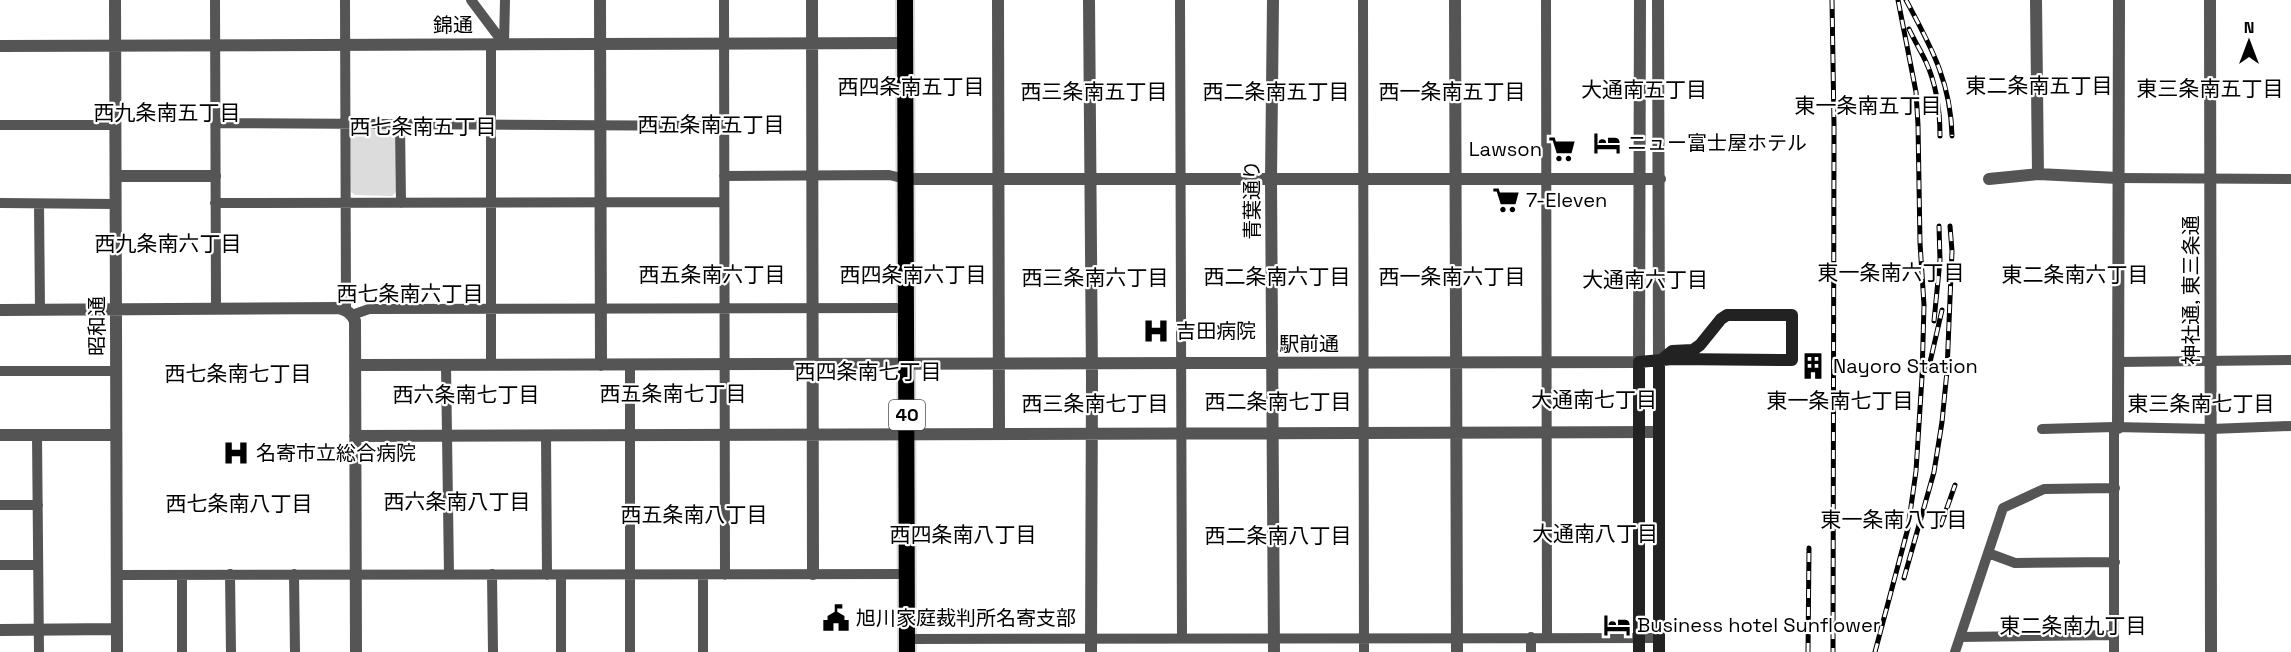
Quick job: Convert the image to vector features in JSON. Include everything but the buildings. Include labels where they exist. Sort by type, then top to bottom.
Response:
[{"type":"highway","name":"40","points":[[905,0],[907,646]]},
{"type":"main road","points":[[1639,652],[1640,362],[1659,362],[1673,359],[1792,360],[1792,315],[1727,315],[1720,319],[1700,345],[1692,350],[1672,351],[1659,362],[1659,652]]},
{"type":"street","name":"昭和通","points":[[115,0],[117,652]]},
{"type":"street","points":[[214,0],[216,309]]},
{"type":"street","points":[[345,0],[345,202],[349,312],[355,321],[356,652]]},
{"type":"street","points":[[471,0],[497,44]]},
{"type":"street","points":[[491,365],[491,125],[497,44],[505,0]]},
{"type":"street","points":[[600,0],[601,365]]},
{"type":"street","points":[[724,0],[725,575]]},
{"type":"street","points":[[812,0],[813,574]]},
{"type":"street","points":[[998,0],[999,434]]},
{"type":"street","points":[[1089,0],[1091,652]]},
{"type":"street","points":[[1180,0],[1182,638]]},
{"type":"street","name":"青葉通り","points":[[1273,0],[1271,179],[1274,652]]},
{"type":"street","points":[[1363,0],[1364,652]]},
{"type":"street","points":[[1455,0],[1457,652]]},
{"type":"street","points":[[1546,0],[1548,637]]},
{"type":"street","points":[[1640,0],[1640,362]]},
{"type":"street","points":[[1658,0],[1659,362]]},
{"type":"street","points":[[2036,0],[2038,174]]},
{"type":"street","points":[[2114,652],[2119,0]]},
{"type":"street","name":"神社通, 東三条通","points":[[2210,0],[2211,652]]},
{"type":"street","name":"錦通","points":[[0,45],[905,43]]},
{"type":"street","points":[[215,123],[724,126]]},
{"type":"street","points":[[400,124],[400,203]]},
{"type":"street","points":[[0,125],[116,125]]},
{"type":"street","points":[[1989,179],[2038,174],[2118,178],[2291,178]]},
{"type":"street","points":[[724,176],[889,175],[906,179],[1181,180],[1660,179]]},
{"type":"street","points":[[116,176],[215,176]]},
{"type":"street","points":[[215,203],[724,202]]},
{"type":"street","points":[[0,203],[116,204]]},
{"type":"street","points":[[39,204],[40,309]]},
{"type":"street","points":[[0,310],[216,309],[349,312],[369,309],[906,308]]},
{"type":"street","points":[[2118,362],[2291,360]]},
{"type":"street","name":"駅前通","points":[[355,365],[1640,362]]},
{"type":"street","points":[[446,365],[448,574]]},
{"type":"street","points":[[630,365],[630,652]]},
{"type":"street","points":[[0,370],[116,371]]},
{"type":"street","points":[[2042,429],[2211,429],[2291,426]]},
{"type":"street","points":[[355,436],[1659,432]]},
{"type":"street","points":[[0,435],[116,435]]},
{"type":"street","points":[[37,435],[39,652]]},
{"type":"street","points":[[546,435],[547,575]]},
{"type":"street","points":[[1955,652],[2003,508],[2044,489],[2115,488]]},
{"type":"street","points":[[0,505],[38,506]]},
{"type":"street","points":[[1988,554],[2014,563],[2115,562]]},
{"type":"street","points":[[0,565],[38,564]]},
{"type":"street","points":[[230,574],[231,652]]},
{"type":"street","points":[[294,574],[295,652]]},
{"type":"street","points":[[492,574],[493,652]]},
{"type":"street","points":[[117,575],[906,574]]},
{"type":"street","points":[[182,575],[182,652]]},
{"type":"street","points":[[561,575],[561,652]]},
{"type":"street","points":[[703,575],[703,652]]},
{"type":"street","points":[[0,630],[117,629]]},
{"type":"street","points":[[1960,637],[2114,634]]},
{"type":"street","points":[[1531,637],[1531,652]]},
{"type":"street","points":[[907,646],[1182,638],[1659,638]]},
{"type":"shaded area","points":[[392,128],[396,131],[396,192],[392,196],[355,195],[351,192],[350,131]]},
{"type":"railway","points":[[1832,0],[1834,125],[1833,652]]},
{"type":"railway","points":[[1875,652],[1908,528],[1916,471],[1922,377],[1924,305],[1916,92],[1898,0]]},
{"type":"railway","points":[[1906,0],[1931,49],[1944,82],[1952,136]]},
{"type":"railway","points":[[1909,29],[1933,80],[1940,136]]},
{"type":"railway","points":[[1934,321],[1940,260],[1939,226]]},
{"type":"railway","points":[[1904,578],[1934,472],[1942,422],[1947,371],[1952,251],[1950,226]]},
{"type":"railway","points":[[1928,371],[1942,310]]},
{"type":"railway","points":[[1941,525],[1955,485]]},
{"type":"railway","points":[[1808,652],[1809,548]]},
{"type":"place","name":"ニュー富士屋ホテル","points":[[1607,143]]},
{"type":"place","name":"Lawson","points":[[1562,149]]},
{"type":"place","name":"7-Eleven","points":[[1506,200]]},
{"type":"place","name":"吉田病院","points":[[1156,331]]},
{"type":"place","name":"Nayoro Station","points":[[1813,366]]},
{"type":"place","name":"名寄市立総合病院","points":[[236,453]]},
{"type":"place","name":"旭川家庭裁判所名寄支部","points":[[836,618]]},
{"type":"place","name":"Business hotel Sunflower","points":[[1617,625]]},
{"type":"district","name":"東二条南五丁目","points":[[2039,86]]},
{"type":"district","name":"西四条南五丁目","points":[[911,87]]},
{"type":"district","name":"東三条南五丁目","points":[[2210,89]]},
{"type":"district","name":"大通南五丁目","points":[[1644,90]]},
{"type":"district","name":"西三条南五丁目","points":[[1094,92]]},
{"type":"district","name":"西二条南五丁目","points":[[1276,92]]},
{"type":"district","name":"西一条南五丁目","points":[[1452,92]]},
{"type":"district","name":"東一条南五丁目","points":[[1868,106]]},
{"type":"district","name":"西九条南五丁目","points":[[167,113]]},
{"type":"district","name":"西五条南五丁目","points":[[711,125]]},
{"type":"district","name":"西七条南五丁目","points":[[423,127]]},
{"type":"district","name":"西九条南六丁目","points":[[168,244]]},
{"type":"district","name":"東一条南六丁目","points":[[1891,273]]},
{"type":"district","name":"西五条南六丁目","points":[[712,275]]},
{"type":"district","name":"西四条南六丁目","points":[[913,275]]},
{"type":"district","name":"東二条南六丁目","points":[[2075,275]]},
{"type":"district","name":"西二条南六丁目","points":[[1277,277]]},
{"type":"district","name":"西一条南六丁目","points":[[1452,277]]},
{"type":"district","name":"西三条南六丁目","points":[[1095,278]]},
{"type":"district","name":"大通南六丁目","points":[[1645,280]]},
{"type":"district","name":"西七条南六丁目","points":[[410,294]]},
{"type":"district","name":"西四条南七丁目","points":[[868,372]]},
{"type":"district","name":"西七条南七丁目","points":[[238,374]]},
{"type":"district","name":"西五条南七丁目","points":[[673,394]]},
{"type":"district","name":"西六条南七丁目","points":[[466,395]]},
{"type":"district","name":"大通南七丁目","points":[[1594,400]]},
{"type":"district","name":"東一条南七丁目","points":[[1840,401]]},
{"type":"district","name":"西二条南七丁目","points":[[1278,402]]},
{"type":"district","name":"西三条南七丁目","points":[[1095,404]]},
{"type":"district","name":"東三条南七丁目","points":[[2201,404]]},
{"type":"district","name":"西六条南八丁目","points":[[457,502]]},
{"type":"district","name":"西七条南八丁目","points":[[239,504]]},
{"type":"district","name":"西五条南八丁目","points":[[694,515]]},
{"type":"district","name":"東一条南八丁目","points":[[1894,520]]},
{"type":"district","name":"大通南八丁目","points":[[1595,534]]},
{"type":"district","name":"西四条南八丁目","points":[[963,535]]},
{"type":"district","name":"西二条南八丁目","points":[[1278,536]]},
{"type":"district","name":"東二条南九丁目","points":[[2073,626]]}]
